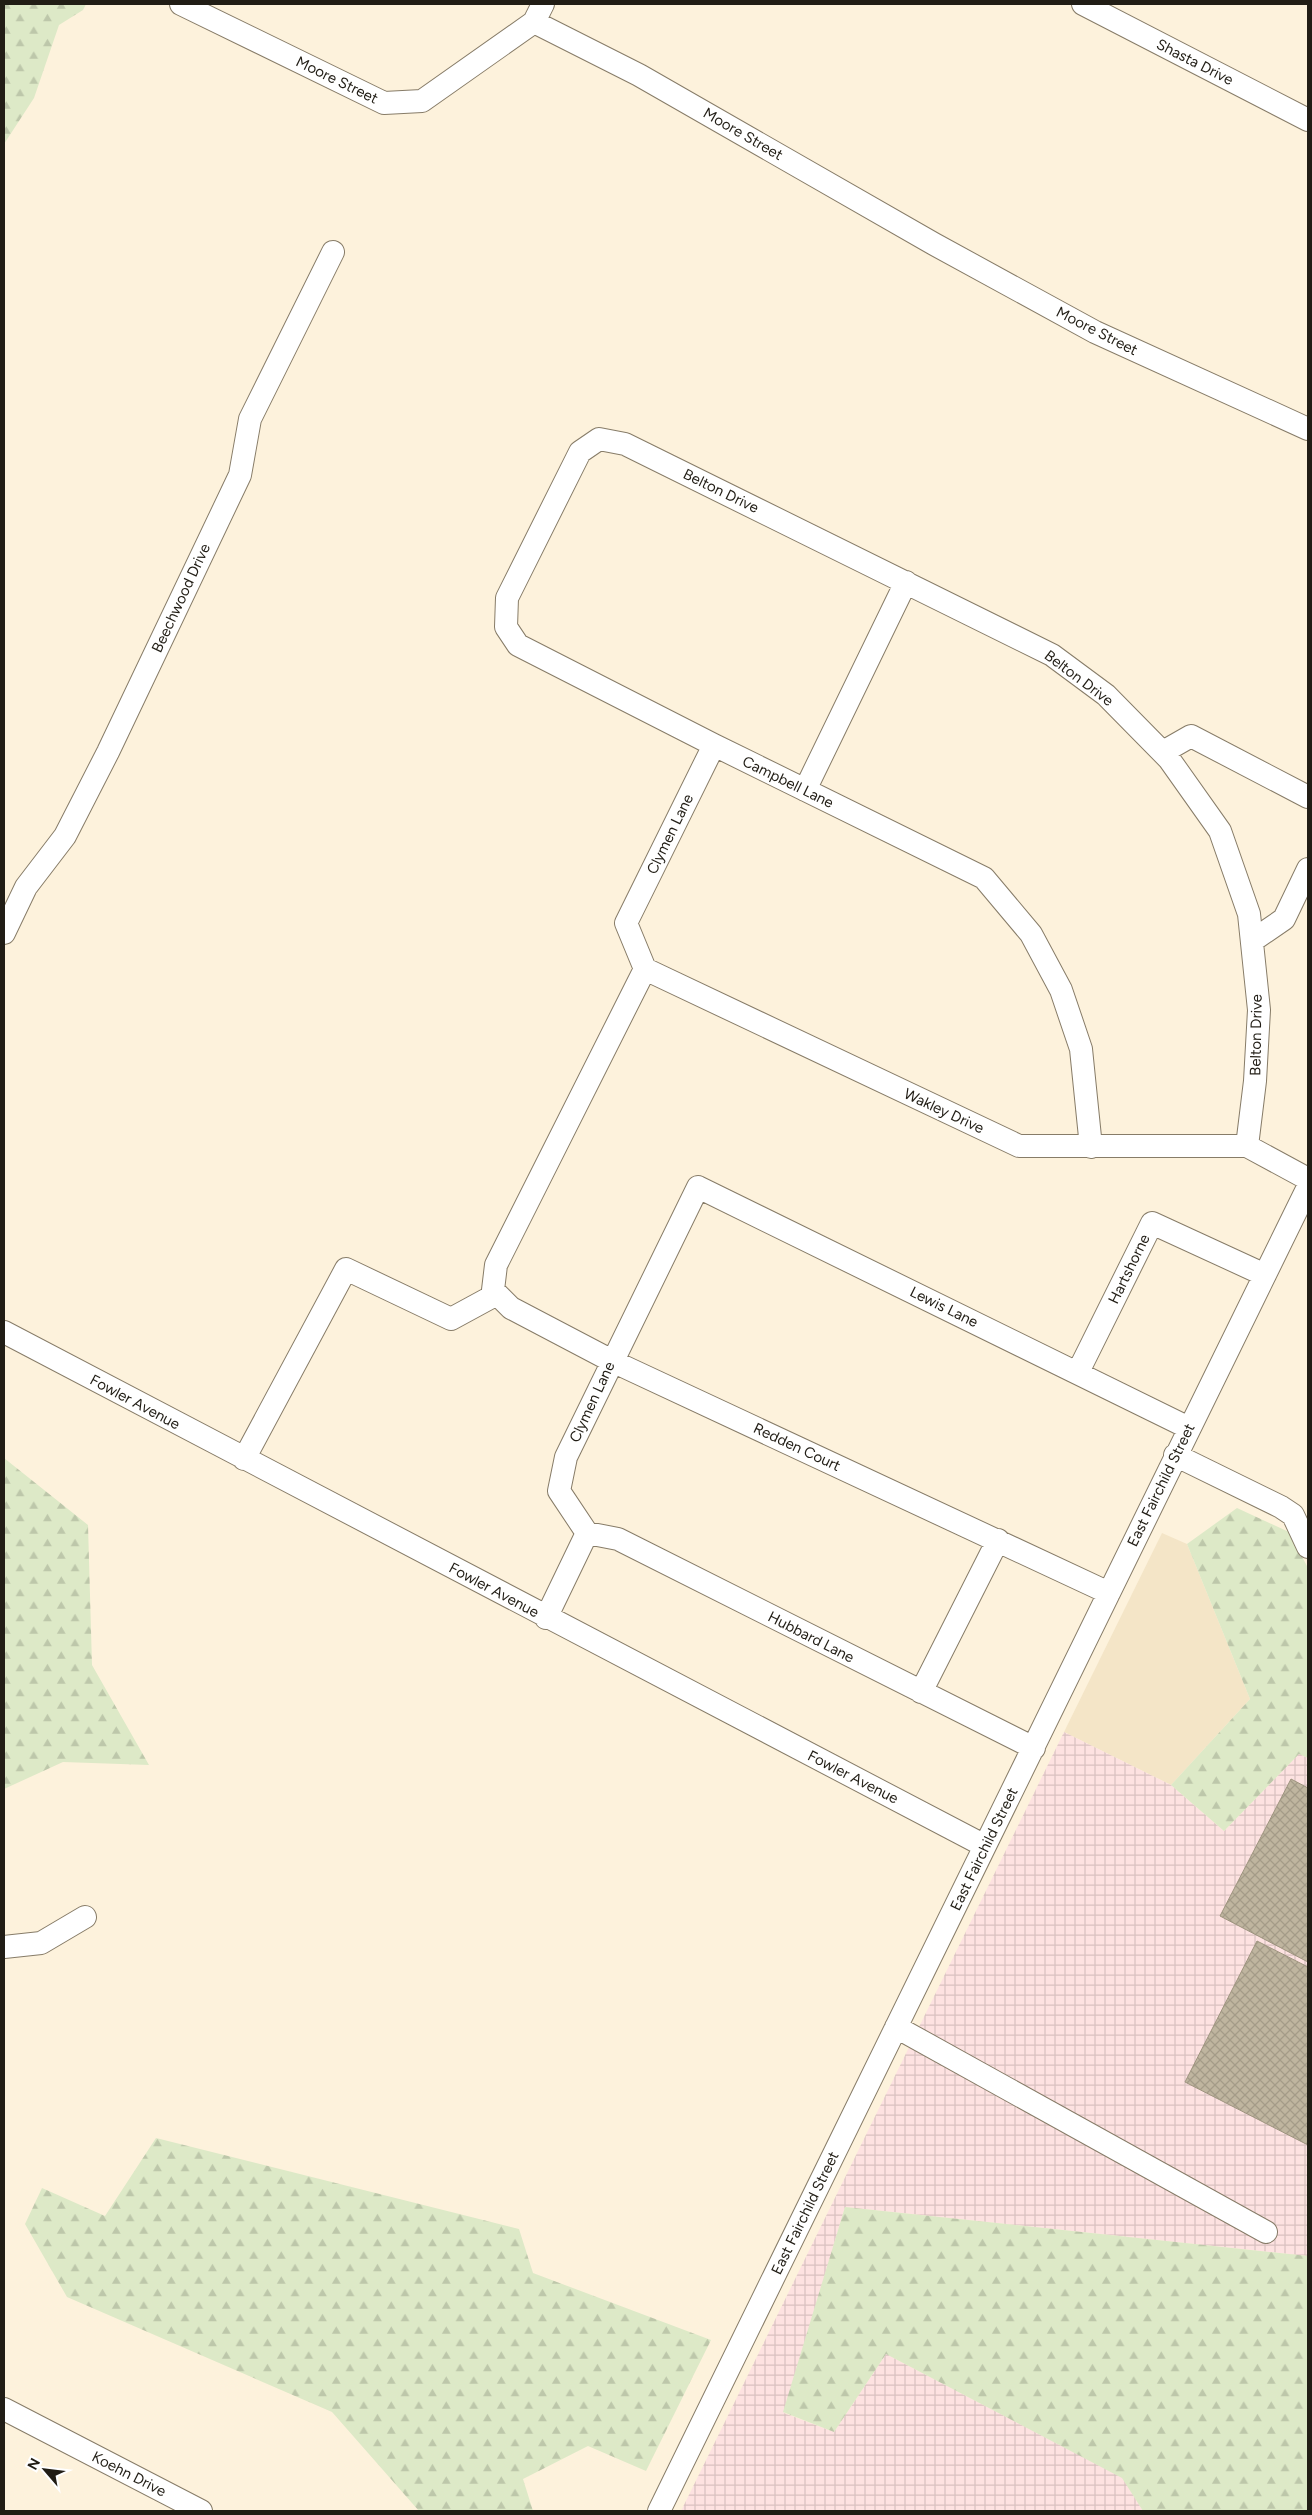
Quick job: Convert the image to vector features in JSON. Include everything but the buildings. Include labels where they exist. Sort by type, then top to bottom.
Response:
[{"type":"street","name":"Moore Street","points":[[181,4],[384,103],[422,101],[538,13],[639,75],[934,244],[1095,332],[1308,429]]},
{"type":"street","name":"Shasta Drive","points":[[1083,4],[1308,120]]},
{"type":"street","name":"Beechwood Drive","points":[[4,933],[26,887],[65,836],[108,752],[240,475],[250,419],[333,252]]},
{"type":"street","name":"Belton Drive","points":[[580,452],[599,439],[625,444],[1052,654],[1106,695],[1163,752],[1220,831],[1249,914],[1259,1010],[1255,1081],[1247,1146]]},
{"type":"street","name":"Campbell Lane","points":[[580,452],[507,598],[506,627],[518,645],[714,745],[984,878],[1031,934],[1061,990],[1081,1049],[1092,1147]]},
{"type":"street","points":[[805,790],[906,582]]},
{"type":"street","points":[[1163,752],[1191,736],[1308,797]]},
{"type":"street","name":"Clymen Lane","points":[[645,969],[626,923],[714,745]]},
{"type":"street","points":[[1252,941],[1284,919],[1308,869]]},
{"type":"street","points":[[244,1459],[346,1270],[451,1319],[495,1292],[496,1265],[645,969]]},
{"type":"street","name":"Wakley Drive","points":[[645,969],[1019,1146],[1247,1146],[1308,1179]]},
{"type":"street","name":"Clymen Lane","points":[[586,1533],[559,1491],[566,1457],[698,1187]]},
{"type":"street","name":"Lewis Lane","points":[[698,1187],[1189,1428]]},
{"type":"street","name":"East Fairchild Street","points":[[659,2511],[1308,1187]]},
{"type":"street","name":"Hartshorne","points":[[1078,1372],[1152,1223],[1265,1275]]},
{"type":"street","name":"Redden Court","points":[[495,1292],[511,1308],[612,1361],[1109,1593]]},
{"type":"street","name":"Fowler Avenue","points":[[4,1332],[546,1618],[985,1846]]},
{"type":"street","points":[[1175,1455],[1282,1507],[1293,1515],[1308,1547]]},
{"type":"street","points":[[546,1618],[586,1533]]},
{"type":"street","name":"Hubbard Lane","points":[[586,1533],[618,1539],[1034,1748]]},
{"type":"street","points":[[921,1692],[998,1540]]},
{"type":"street","points":[[4,1946],[41,1943],[85,1917]]},
{"type":"street","points":[[896,2027],[1266,2232]]},
{"type":"street","name":"Koehn Drive","points":[[4,2409],[201,2511]]},
{"type":"shaded area","points":[[1162,1533],[1187,1544],[1250,1699],[1171,1785],[1064,1732]]},
{"type":"shaded area","points":[[1064,1732],[1171,1785],[1224,1831],[1299,1754],[1308,1758],[1308,2256],[845,2207],[784,2413],[834,2432],[886,2354],[1123,2478],[1143,2511],[681,2511]]},
{"type":"green space","points":[[4,4],[86,4],[83,10],[59,25],[34,98],[4,144]]},
{"type":"green space","points":[[4,1458],[88,1525],[92,1665],[149,1765],[63,1762],[4,1789]]},
{"type":"green space","points":[[1237,1508],[1289,1532],[1308,1568],[1308,1758],[1299,1754],[1224,1831],[1171,1785],[1250,1699],[1187,1544]]},
{"type":"green space","points":[[156,2138],[519,2229],[533,2273],[711,2340],[646,2471],[588,2446],[523,2479],[533,2511],[419,2511],[332,2412],[67,2297],[25,2224],[42,2188],[105,2216]]},
{"type":"green space","points":[[845,2207],[1308,2256],[1308,2511],[1143,2511],[1122,2478],[886,2354],[834,2432],[783,2412]]}]
